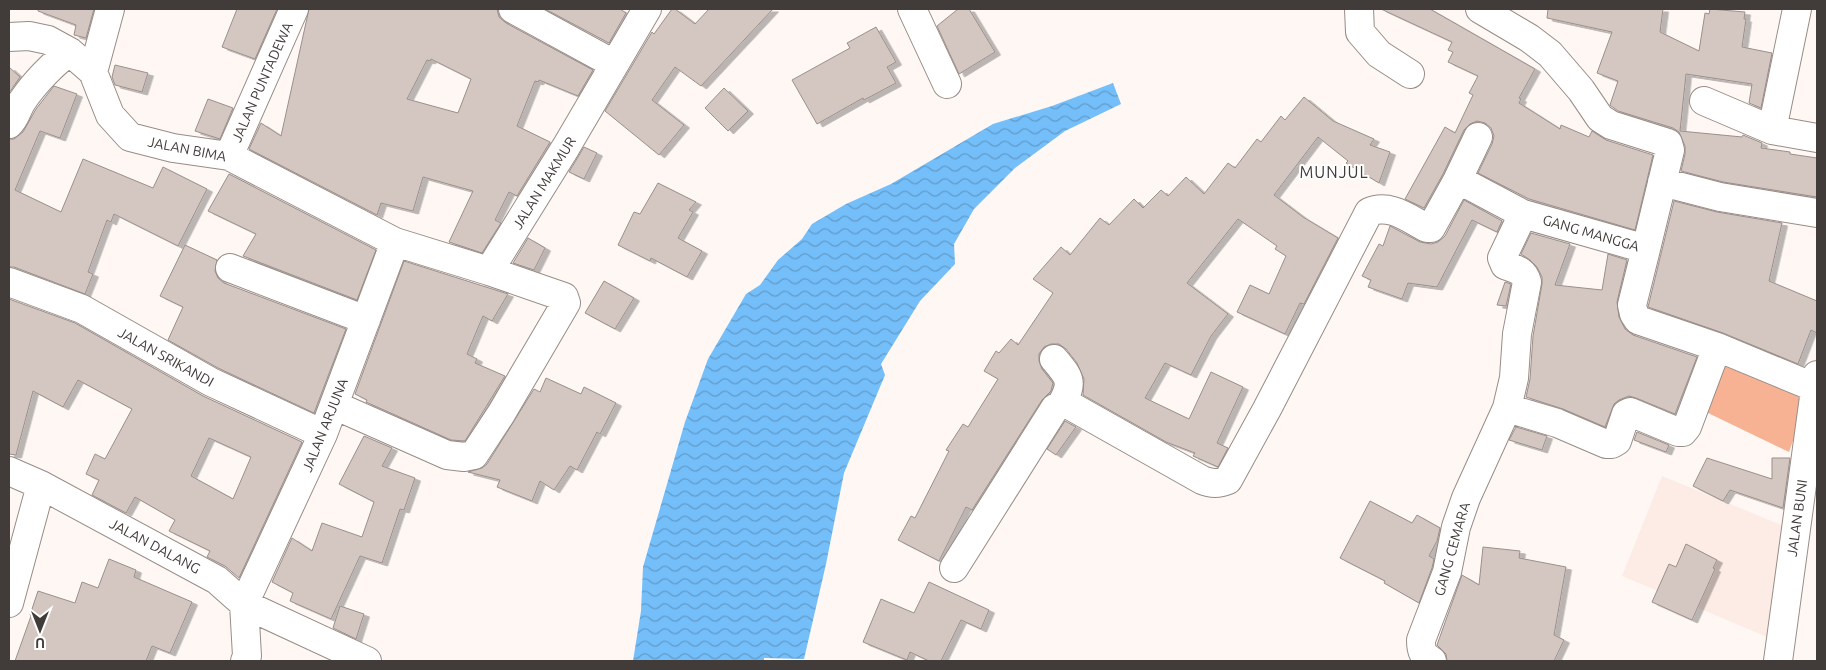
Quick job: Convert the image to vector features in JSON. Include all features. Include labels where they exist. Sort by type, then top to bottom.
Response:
[{"type":"street","points":[[93,72],[110,9]]},
{"type":"street","name":"JALAN PUNTADEWA","points":[[229,156],[294,9]]},
{"type":"street","points":[[513,9],[614,64]]},
{"type":"street","name":"JALAN MAKMUR","points":[[489,271],[566,147],[647,9]]},
{"type":"street","points":[[912,9],[947,84]]},
{"type":"street","points":[[1359,9],[1360,32],[1379,54],[1410,74]]},
{"type":"street","points":[[1772,130],[1797,9]]},
{"type":"street","points":[[1496,13],[1550,54],[1581,90],[1600,118],[1611,125],[1668,143],[1670,150],[1662,182],[1720,197],[1817,213]]},
{"type":"street","name":"JALAN BIMA","points":[[9,37],[29,36],[48,40],[70,52],[93,72],[110,115],[130,136],[173,148],[229,156],[396,242]]},
{"type":"street","points":[[9,124],[23,100],[58,59],[70,52]]},
{"type":"street","points":[[1704,101],[1772,130],[1817,138]]},
{"type":"street","points":[[1062,404],[1069,405],[1202,480],[1211,484],[1219,484],[1228,480],[1370,212],[1378,208],[1391,209],[1427,228],[1431,228],[1457,181],[1478,136]]},
{"type":"street","name":"GANG MANGGA","points":[[1457,181],[1462,181],[1523,214],[1646,249],[1662,182]]},
{"type":"street","points":[[1523,214],[1502,258],[1505,265],[1520,270],[1526,282],[1514,378],[1508,408],[1557,423],[1606,444],[1612,444],[1617,441],[1626,414],[1630,412],[1678,432],[1683,432],[1687,427],[1717,347]]},
{"type":"street","points":[[334,404],[447,455],[464,457],[474,455],[501,414],[566,304],[564,297],[396,242]]},
{"type":"street","name":"JALAN ARJUNA","points":[[244,604],[323,434],[396,242]]},
{"type":"street","points":[[1646,249],[1632,305],[1638,320],[1816,381]]},
{"type":"street","points":[[230,268],[366,320]]},
{"type":"street","name":"JALAN SRIKANDI","points":[[9,282],[82,309],[211,382],[323,434]]},
{"type":"street","points":[[954,568],[1055,408],[1062,404],[1068,392],[1070,383],[1067,375],[1054,359]]},
{"type":"street","name":"JALAN BUNI","points":[[1778,661],[1813,434],[1816,381]]},
{"type":"street","name":"GANG CEMARA","points":[[1432,661],[1423,655],[1421,640],[1447,572],[1456,527],[1466,498],[1508,408]]},
{"type":"street","name":"JALAN DALANG","points":[[9,471],[41,485],[217,580],[244,604],[367,661]]},
{"type":"street","points":[[9,603],[41,485]]},
{"type":"street","points":[[244,604],[248,656],[245,661]]},
{"type":"shaded area","points":[[1726,363],[1809,395],[1789,452],[1706,412]]},
{"type":"shaded area","points":[[1662,476],[1791,529],[1772,639],[1622,576]]},
{"type":"water","points":[[1113,83],[1121,104],[1065,131],[1015,168],[974,209],[954,244],[955,264],[920,301],[881,364],[885,375],[844,473],[826,564],[804,659],[764,658],[764,661],[633,661],[641,611],[643,567],[685,422],[708,359],[746,294],[760,285],[778,260],[802,239],[812,224],[846,204],[891,184],[993,124],[1052,106]]},
{"type":"building","points":[[38,9],[94,9],[86,38],[74,35],[76,25],[38,11]]},
{"type":"building","points":[[237,9],[277,9],[255,59],[222,47]]},
{"type":"building","points":[[309,9],[497,9],[499,17],[506,23],[593,70],[578,96],[539,80],[538,82],[535,81],[517,126],[550,142],[517,196],[509,192],[495,220],[501,223],[482,253],[449,242],[473,191],[423,177],[413,211],[381,203],[377,215],[249,149],[261,123],[281,136]],"holes":[[[431,59],[471,79],[458,113],[407,99],[427,60],[430,61]]]},
{"type":"building","points":[[545,9],[620,9],[626,13],[609,43]]},
{"type":"building","points":[[672,9],[675,9],[695,24],[709,9],[773,9],[701,86],[675,67],[652,100],[684,125],[659,155],[605,111],[652,32],[654,34]]},
{"type":"building","points":[[958,9],[969,9],[995,52],[959,74],[937,26]]},
{"type":"building","points":[[1381,9],[1430,9],[1535,69],[1519,98],[1521,99],[1519,103],[1560,129],[1561,125],[1589,137],[1592,131],[1606,140],[1653,155],[1635,230],[1529,199],[1478,173],[1494,136],[1491,128],[1485,123],[1477,121],[1470,124],[1464,130],[1424,208],[1405,199],[1445,127],[1455,133],[1473,95],[1469,93],[1478,76],[1448,62],[1453,52],[1448,50],[1452,42]]},
{"type":"building","points":[[1548,9],[1663,9],[1660,32],[1699,51],[1705,13],[1709,14],[1710,9],[1745,12],[1744,19],[1746,19],[1742,47],[1772,53],[1761,108],[1749,103],[1752,84],[1686,74],[1680,131],[1742,137],[1743,135],[1762,143],[1761,148],[1817,158],[1817,197],[1723,182],[1681,171],[1685,146],[1679,132],[1673,128],[1618,111],[1610,105],[1618,81],[1597,73],[1612,32],[1547,18]]},
{"type":"building","points":[[876,27],[896,62],[887,67],[896,83],[864,100],[863,98],[817,124],[792,80],[850,48],[847,43]]},
{"type":"building","points":[[115,65],[148,73],[142,92],[115,85],[112,77]]},
{"type":"building","points":[[9,67],[20,77],[9,93]]},
{"type":"building","points":[[54,86],[77,94],[60,138],[40,131],[15,190],[61,212],[83,159],[153,188],[163,167],[207,189],[178,246],[114,214],[111,222],[107,220],[88,272],[93,274],[85,294],[14,267],[9,267],[9,139],[14,139],[23,132],[36,109]]},
{"type":"building","points":[[724,88],[748,111],[728,131],[705,108]]},
{"type":"building","points":[[1304,97],[1333,121],[1374,139],[1370,145],[1390,152],[1379,183],[1346,163],[1348,161],[1318,137],[1274,195],[1303,217],[1338,238],[1304,304],[1300,303],[1285,334],[1237,312],[1250,285],[1269,294],[1286,256],[1275,249],[1277,246],[1238,219],[1187,283],[1228,314],[1211,336],[1191,375],[1165,363],[1145,398],[1189,419],[1211,372],[1243,387],[1217,443],[1228,448],[1218,467],[1193,456],[1195,453],[1166,442],[1083,395],[1084,379],[1077,363],[1066,349],[1059,344],[1051,344],[1044,347],[1039,354],[1039,361],[1042,369],[1053,383],[1051,391],[1042,400],[972,510],[966,507],[939,561],[898,540],[911,516],[915,518],[949,451],[946,450],[963,424],[968,427],[998,379],[984,371],[996,351],[999,353],[1011,339],[1018,345],[1053,293],[1033,279],[1061,247],[1070,255],[1100,218],[1109,225],[1134,199],[1143,208],[1161,190],[1168,196],[1186,177],[1204,194],[1228,163],[1235,168],[1257,139],[1261,142],[1281,116],[1285,120]]},
{"type":"building","points":[[208,99],[233,108],[220,139],[195,131]]},
{"type":"building","points":[[584,147],[597,153],[584,179],[569,172]]},
{"type":"building","points":[[229,174],[376,250],[357,300],[243,256],[256,234],[208,211]]},
{"type":"building","points":[[658,183],[696,202],[689,210],[693,212],[678,238],[702,251],[687,277],[651,258],[650,261],[618,245],[634,212],[640,214]]},
{"type":"building","points":[[1464,200],[1502,221],[1497,232],[1472,220],[1437,287],[1408,283],[1402,299],[1368,287],[1371,280],[1362,276],[1379,244],[1383,246],[1390,226],[1420,242],[1431,244],[1438,242],[1445,236]]},
{"type":"building","points":[[1674,201],[1717,212],[1782,223],[1769,281],[1817,301],[1817,333],[1811,330],[1798,364],[1723,333],[1648,307]]},
{"type":"building","points":[[1531,233],[1570,244],[1555,285],[1602,290],[1608,254],[1627,260],[1617,302],[1619,317],[1625,329],[1633,335],[1697,357],[1675,414],[1629,396],[1614,404],[1605,427],[1563,409],[1526,397],[1530,379],[1533,336],[1542,284],[1542,277],[1537,267],[1521,254]]},
{"type":"building","points":[[528,238],[545,248],[534,270],[513,263]]},
{"type":"building","points":[[185,245],[217,260],[215,271],[218,278],[224,283],[346,329],[314,413],[218,368],[168,340],[183,307],[160,296]]},
{"type":"building","points":[[404,261],[508,294],[492,321],[483,316],[467,354],[477,359],[475,363],[505,376],[465,441],[451,440],[366,402],[367,400],[355,394]]},
{"type":"building","points":[[604,281],[634,298],[615,329],[585,313]]},
{"type":"building","points":[[1505,282],[1511,284],[1506,306],[1497,305]]},
{"type":"building","points":[[9,299],[75,323],[203,396],[302,442],[239,578],[225,566],[207,557],[210,551],[169,531],[175,520],[135,497],[126,513],[92,495],[99,480],[86,474],[95,454],[105,459],[132,409],[78,380],[63,407],[33,391],[16,455],[9,454]],"holes":[[[209,438],[251,457],[233,499],[191,476]]]},
{"type":"building","points":[[546,378],[581,394],[584,387],[616,403],[600,434],[597,432],[577,470],[570,466],[554,490],[540,481],[532,501],[497,487],[500,480],[468,472],[482,468],[487,464],[534,389],[540,392]]},
{"type":"building","points":[[1065,421],[1076,427],[1056,455],[1047,449]]},
{"type":"building","points":[[1516,427],[1547,436],[1542,450],[1509,440]]},
{"type":"building","points":[[1637,432],[1669,445],[1666,452],[1634,440]]},
{"type":"building","points":[[364,436],[392,448],[382,466],[415,478],[404,510],[400,509],[382,563],[360,556],[331,619],[290,601],[293,593],[272,582],[292,538],[312,551],[322,523],[362,537],[374,502],[339,484]]},
{"type":"building","points":[[1707,458],[1772,479],[1772,458],[1790,458],[1783,508],[1730,490],[1723,501],[1693,486]]},
{"type":"building","points":[[1370,501],[1412,523],[1417,515],[1440,528],[1437,541],[1429,556],[1434,559],[1432,568],[1419,603],[1384,583],[1385,581],[1340,558]]},
{"type":"building","points":[[1686,544],[1717,560],[1713,568],[1715,569],[1692,620],[1652,602],[1669,564],[1676,567]]},
{"type":"building","points":[[1483,547],[1520,551],[1519,558],[1566,567],[1554,635],[1564,640],[1554,661],[1447,661],[1446,654],[1437,645],[1462,575],[1479,585]]},
{"type":"building","points":[[109,559],[136,570],[134,577],[192,602],[170,653],[152,646],[146,661],[15,661],[38,591],[75,603],[82,582],[98,588]]},
{"type":"building","points":[[929,582],[989,610],[981,629],[961,620],[941,661],[929,661],[910,652],[907,660],[863,642],[881,599],[914,613]]},
{"type":"building","points":[[340,606],[364,614],[356,639],[333,628]]},
{"type":"district","name":"MUNJUL","points":[[1334,172]]}]
